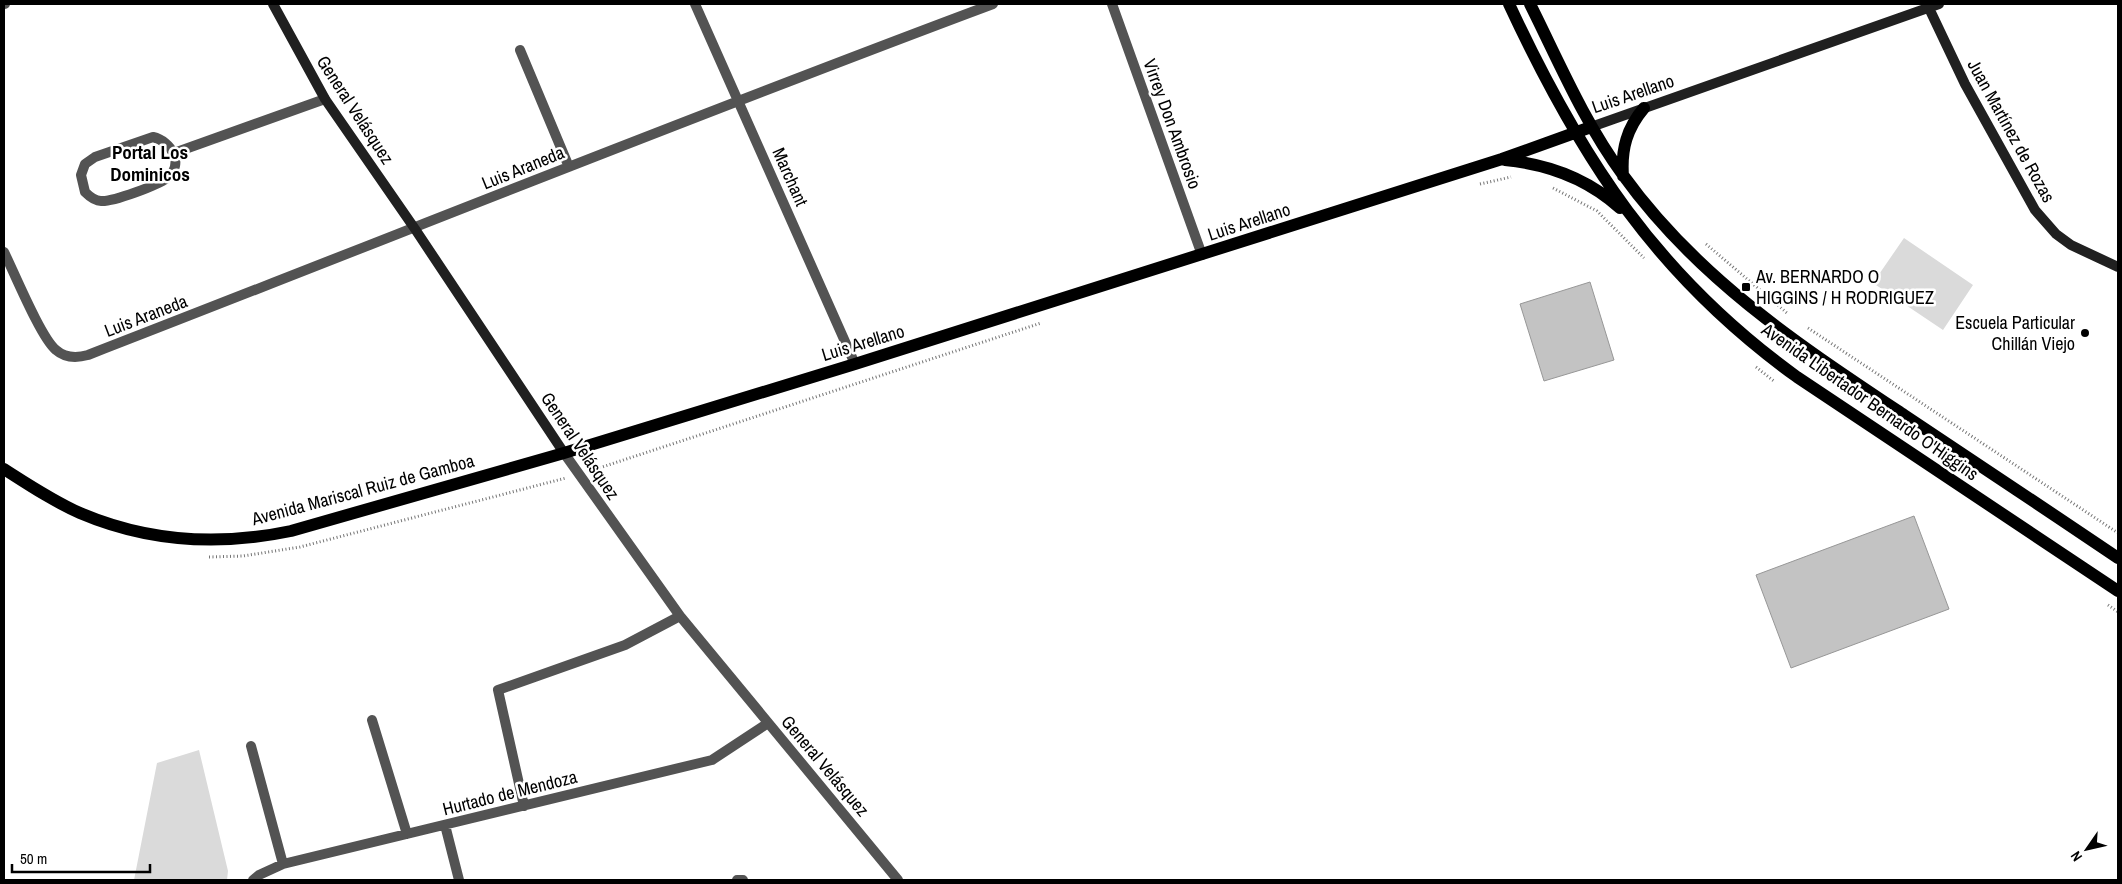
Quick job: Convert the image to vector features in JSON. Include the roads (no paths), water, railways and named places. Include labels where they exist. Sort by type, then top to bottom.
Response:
[{"type":"main road","name":"Avenida Libertador Bernardo O'Higgins","points":[[1509,4],[1544,76],[1575,133],[1633,221],[1683,279],[1721,316],[1764,352],[1855,416],[2118,591]]},
{"type":"main road","name":"Avenida Libertador Bernardo O'Higgins","points":[[1530,4],[1591,127],[1623,176],[1656,216],[1705,269],[1763,317],[1870,392],[2118,558]]},
{"type":"main road","points":[[1623,176],[1625,140],[1636,118],[1644,108]]},
{"type":"main road","name":"Luis Arellano","points":[[564,453],[1202,255],[1502,159],[1591,127]]},
{"type":"main road","points":[[1502,159],[1524,162],[1566,174],[1602,194],[1633,221]]},
{"type":"main road","name":"Avenida Mariscal Ruiz de Gamboa","points":[[4,470],[55,500],[105,522],[158,536],[211,541],[265,536],[291,531],[564,453]]},
{"type":"street","name":"General Velásquez","points":[[273,4],[325,99],[415,229],[564,453],[680,616],[898,880]]},
{"type":"street","name":"Marchant","points":[[695,4],[855,364]]},
{"type":"street","name":"Luis Araneda","points":[[4,252],[50,344],[64,355],[72,357],[88,356],[415,229],[738,100],[993,4]]},
{"type":"street","name":"Virrey Don Ambrosio","points":[[1112,4],[1202,255]]},
{"type":"street","name":"Luis Arellano","points":[[1591,127],[1927,6],[1939,4]]},
{"type":"street","name":"Juan Martínez de Rozas","points":[[1927,6],[1965,84],[2036,210],[2056,234],[2071,245],[2118,267]]},
{"type":"street","points":[[520,50],[569,167]]},
{"type":"street","points":[[174,153],[325,99]]},
{"type":"street","points":[[153,137],[165,141],[174,153],[174,168],[168,178],[110,201],[94,200],[82,188],[81,175],[85,164],[104,154],[153,137]]},
{"type":"street","points":[[524,806],[498,690],[625,645],[680,616]]},
{"type":"street","points":[[372,720],[407,834]]},
{"type":"street","name":"Hurtado de Mendoza","points":[[253,880],[259,874],[283,864],[712,760],[768,723]]},
{"type":"street","points":[[251,746],[283,864]]},
{"type":"street","points":[[445,825],[460,880]]},
{"type":"street","points":[[737,880],[742,880]]},
{"type":"place","name":"Av. BERNARDO O HIGGINS / H RODRIGUEZ","points":[[1746,287]]},
{"type":"place","name":"Escuela Particular Chillán Viejo","points":[[2085,333]]},
{"type":"district","name":"Portal Los Dominicos","points":[[150,163]]}]
